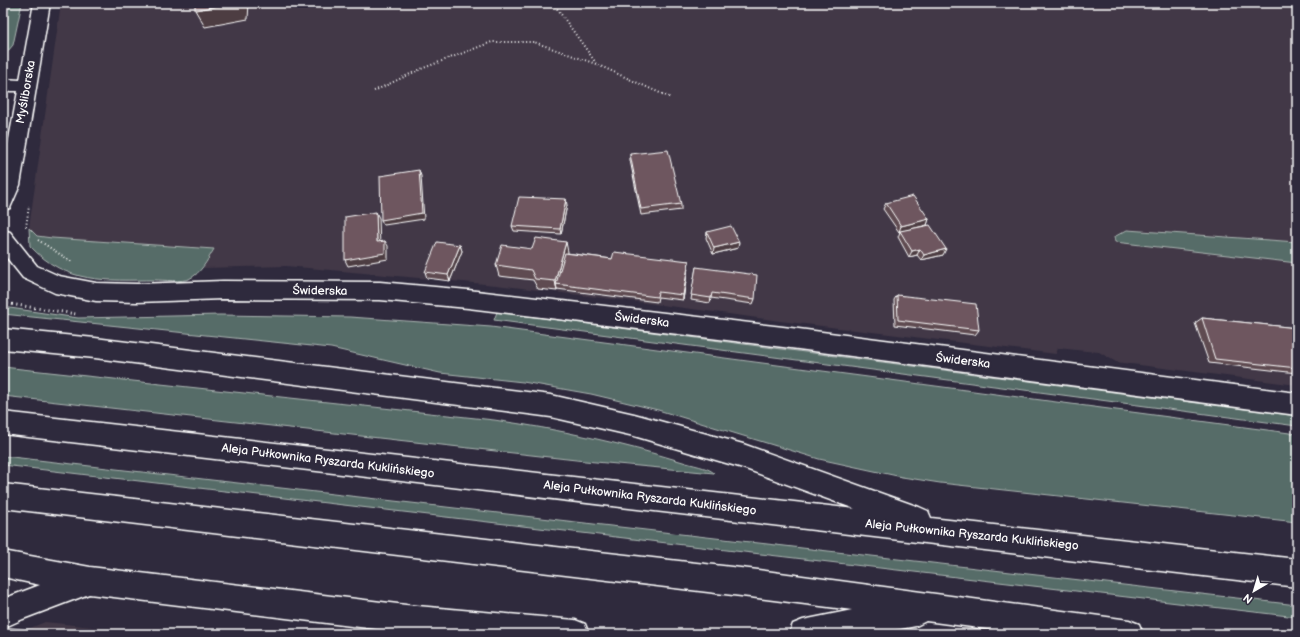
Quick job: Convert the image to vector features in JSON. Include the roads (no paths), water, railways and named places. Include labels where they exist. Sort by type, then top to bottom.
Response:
[{"type":"main road","name":"Myśliborska","points":[[3,203],[10,185],[42,3]]},
{"type":"main road","points":[[3,85],[27,86]]},
{"type":"main road","name":"Świderska","points":[[3,238],[30,272],[55,284],[96,292],[138,293],[223,290],[380,291],[453,298],[783,337],[1297,404]]},
{"type":"main road","points":[[3,339],[102,349],[551,406],[634,425],[743,456],[956,534]]},
{"type":"main road","name":"Aleja Pułkownika Ryszarda Kuklińskiego","points":[[3,423],[956,534],[1297,572]]},
{"type":"main road","points":[[3,496],[758,584],[1129,634]]},
{"type":"main road","points":[[3,564],[90,581],[406,619],[575,634]]},
{"type":"main road","points":[[3,614],[17,606],[90,581]]},
{"type":"main road","points":[[803,634],[909,613],[940,609]]},
{"type":"tram line","points":[[3,627],[65,634]]}]
